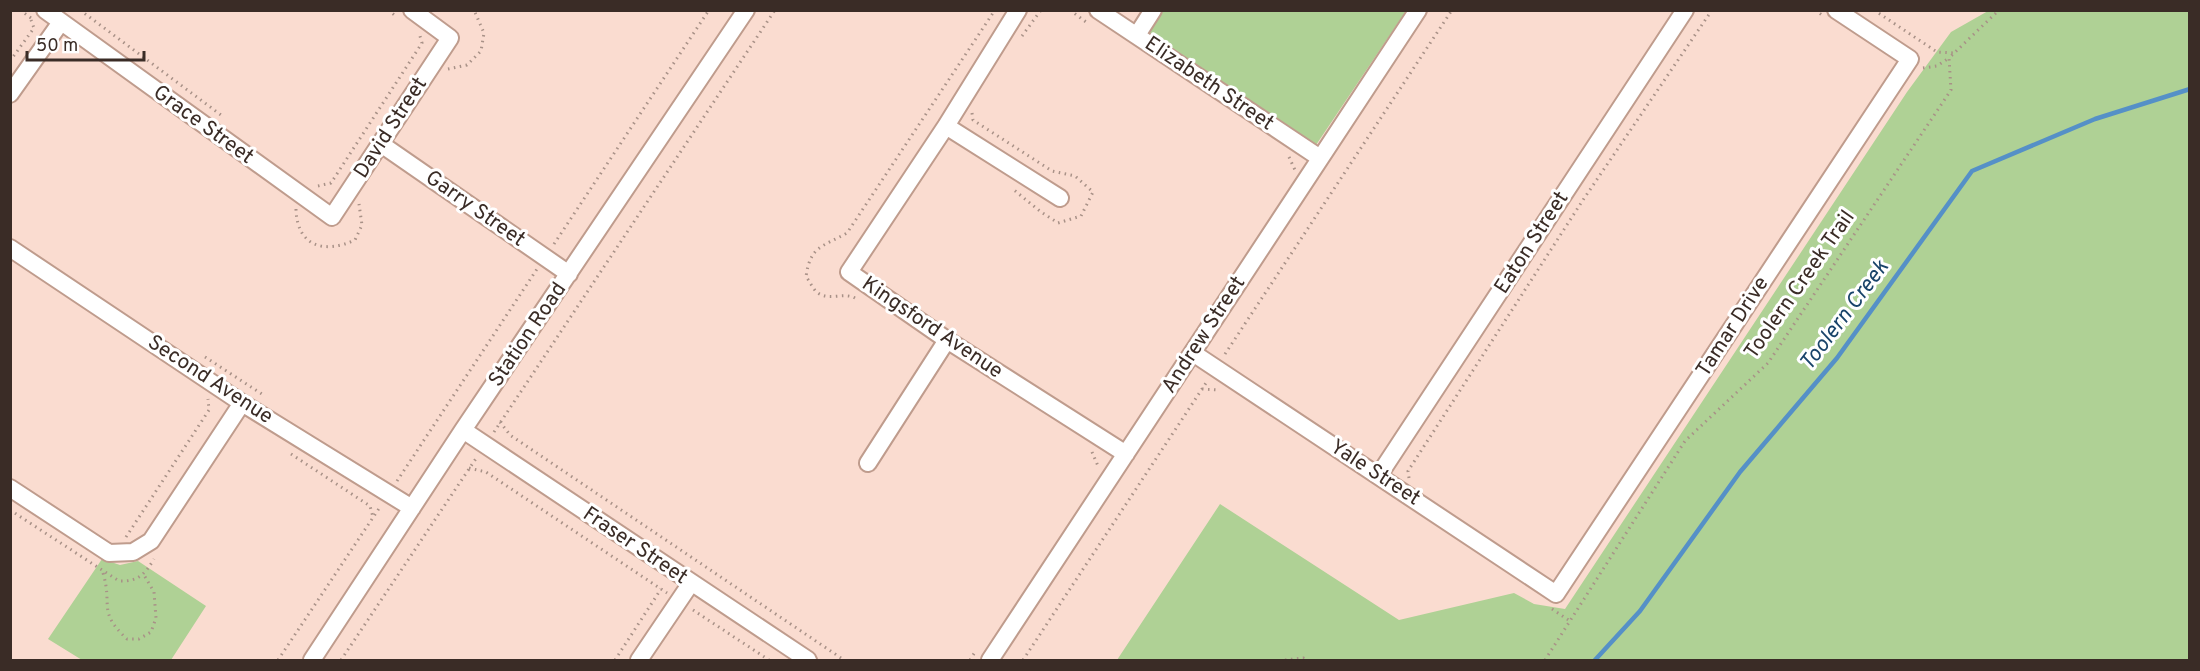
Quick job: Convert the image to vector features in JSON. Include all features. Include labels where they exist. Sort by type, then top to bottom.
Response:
[{"type":"street","name":"David Street","points":[[332,217],[450,38],[412,10]]},
{"type":"street","name":"Station Road","points":[[312,660],[463,430],[746,10]]},
{"type":"street","name":"Kingsford Avenue","points":[[1018,10],[946,126],[849,272],[946,340],[1126,454]]},
{"type":"street","points":[[1137,35],[1153,10]]},
{"type":"street","name":"Andrew Street","points":[[983,656],[1126,454],[1418,10]]},
{"type":"street","name":"Eaton Street","points":[[1382,470],[1685,10]]},
{"type":"street","points":[[1830,13],[1910,59]]},
{"type":"street","name":"Grace Street","points":[[38,15],[61,22],[332,217]]},
{"type":"street","name":"Elizabeth Street","points":[[1094,17],[1137,35],[1320,158]]},
{"type":"street","points":[[10,94],[61,22]]},
{"type":"street","name":"Tamar Drive","points":[[1556,594],[1910,59]]},
{"type":"street","points":[[946,126],[1060,198]]},
{"type":"street","name":"Garry Street","points":[[381,144],[569,274]]},
{"type":"street","name":"Second Avenue","points":[[10,248],[238,409],[388,485],[412,508]]},
{"type":"street","points":[[868,463],[946,340]]},
{"type":"street","name":"Yale Street","points":[[1193,353],[1382,470],[1556,594]]},
{"type":"street","points":[[10,488],[109,553],[133,552],[151,541],[238,409]]},
{"type":"street","name":"Fraser Street","points":[[463,430],[808,660]]},
{"type":"street","points":[[639,660],[691,583]]},
{"type":"path","points":[[80,10],[222,116]]},
{"type":"path","points":[[447,69],[467,65],[481,51],[484,33],[474,10]]},
{"type":"path","points":[[278,660],[373,517],[388,485],[400,477],[709,10]]},
{"type":"path","points":[[341,660],[775,10]]},
{"type":"path","points":[[861,302],[852,296],[833,297],[817,293],[806,277],[808,259],[818,249],[847,233],[995,10]]},
{"type":"path","points":[[1020,39],[1041,10]]},
{"type":"path","points":[[1070,10],[1094,17]]},
{"type":"path","points":[[1023,660],[1452,10]]},
{"type":"path","points":[[1382,470],[1409,479],[1408,471],[1440,421],[1583,200],[1712,10]]},
{"type":"path","points":[[1815,10],[1830,13]]},
{"type":"path","points":[[1874,10],[1937,52],[1955,53]]},
{"type":"path","points":[[1910,59],[1920,68],[1937,66],[1955,53],[1999,10]]},
{"type":"path","points":[[10,61],[34,28],[38,15]]},
{"type":"path","points":[[317,187],[331,183],[422,44],[418,32]]},
{"type":"path","name":"Toolern Creek Trail","points":[[1545,660],[1685,441],[1768,363],[1951,90],[1949,58]]},
{"type":"path","points":[[972,105],[973,120],[1052,171],[1075,176],[1093,192],[1081,216],[1058,223],[1010,187]]},
{"type":"path","points":[[1288,155],[1296,171]]},
{"type":"path","points":[[296,208],[296,220],[302,233],[315,245],[329,248],[355,240],[362,225],[359,203]]},
{"type":"path","points":[[1227,352],[1229,357]]},
{"type":"path","points":[[199,353],[269,399]]},
{"type":"path","points":[[124,539],[209,410],[208,399],[238,409]]},
{"type":"path","points":[[500,423],[510,435],[844,660]]},
{"type":"path","points":[[1092,452],[1098,466],[1112,445]]},
{"type":"path","points":[[286,450],[370,506],[373,517]]},
{"type":"path","points":[[469,468],[486,472],[769,660]]},
{"type":"path","points":[[388,485],[400,477]]},
{"type":"path","points":[[10,510],[119,581],[135,580],[144,575],[154,592],[156,618],[151,632],[139,639],[128,639],[115,627],[107,614],[106,583],[103,572]]},
{"type":"path","points":[[615,660],[661,589]]},
{"type":"path","points":[[970,660],[983,656]]},
{"type":"path","points":[[1285,660],[1303,658],[1308,660]]},
{"type":"green space","points":[[1163,11],[1406,11],[1316,145],[1148,32]]},
{"type":"green space","points":[[1988,11],[2189,11],[2189,660],[1117,660],[1220,504],[1399,620],[1514,593],[1534,604],[1565,609],[1907,92],[1951,32]]},
{"type":"green space","points":[[102,559],[120,565],[138,561],[206,606],[171,660],[82,660],[48,639]]},
{"type":"waterway","name":"Toolern Creek","points":[[1595,660],[1640,611],[1740,472],[1837,358],[1972,171],[2095,119],[2190,89]]}]
